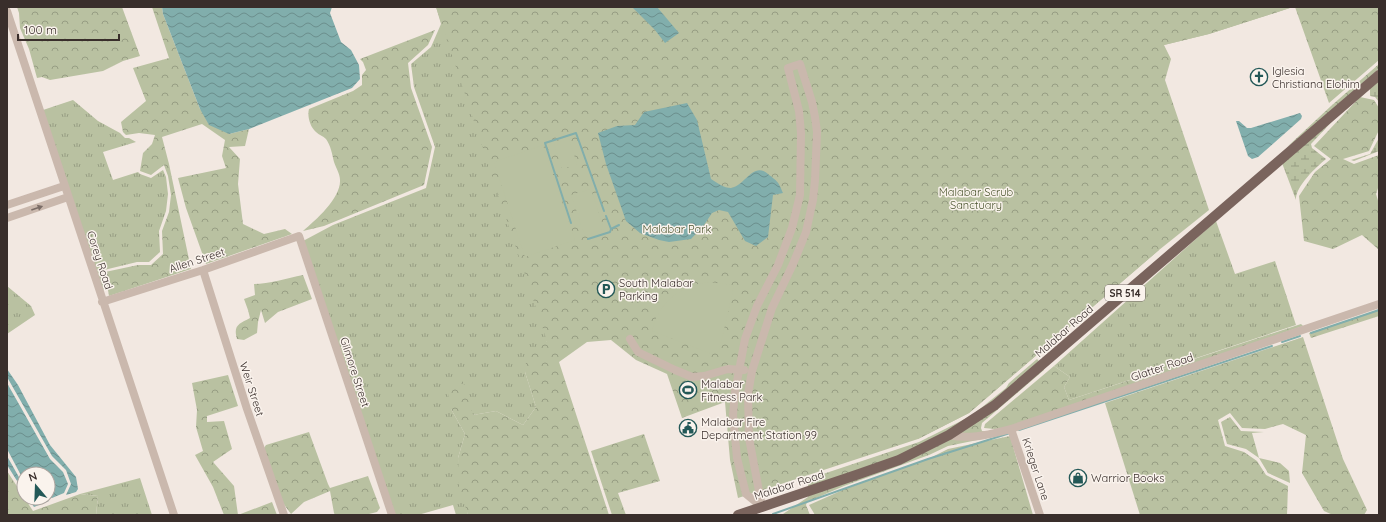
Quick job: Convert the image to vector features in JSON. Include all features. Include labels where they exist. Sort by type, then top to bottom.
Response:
[{"type":"main road","name":"Malabar Road","points":[[738,515],[899,460],[949,435],[995,405],[1379,75]]},
{"type":"street","name":"Corey Road","points":[[7,11],[102,302],[174,515]]},
{"type":"street","points":[[800,64],[812,102],[817,132],[815,180],[813,200],[806,232],[793,264],[772,308],[752,371],[748,394],[749,438],[762,507],[746,494],[737,458],[733,415],[735,392],[745,339],[764,290],[778,265],[792,228],[800,195],[801,133],[799,111],[788,68],[800,64]]},
{"type":"street","points":[[7,205],[64,186]]},
{"type":"street","points":[[800,195],[813,200]]},
{"type":"street","points":[[7,218],[68,197]]},
{"type":"street","points":[[19,201],[23,213]]},
{"type":"street","name":"Allen Street","points":[[102,302],[203,270],[299,236]]},
{"type":"street","name":"Gilmore Street","points":[[299,236],[392,515]]},
{"type":"street","name":"Weir Street","points":[[203,270],[247,409],[284,515]]},
{"type":"street","points":[[764,290],[778,295]]},
{"type":"street","name":"Glatter Road","points":[[949,435],[960,438],[971,438],[1011,429],[1379,304]]},
{"type":"street","points":[[630,339],[638,352],[692,377],[704,376],[728,369],[752,371]]},
{"type":"street","name":"Krieger Lane","points":[[1011,429],[1040,515]]},
{"type":"green space","points":[[17,7],[122,7],[140,56],[123,61],[103,71],[50,80],[42,77],[37,78],[29,49],[20,28]]},
{"type":"green space","points":[[152,7],[162,7],[163,14],[200,109],[229,134],[249,129],[245,146],[229,147],[240,159],[238,184],[243,224],[264,234],[285,229],[292,234],[206,264],[186,208],[178,178],[226,168],[222,156],[225,140],[202,124],[162,137],[191,269],[109,296],[105,272],[138,265],[151,265],[163,254],[162,231],[169,212],[171,195],[168,176],[164,165],[151,175],[140,171],[143,153],[152,144],[155,135],[139,133],[126,135],[123,132],[121,122],[146,101],[133,68],[169,58]]},
{"type":"green space","name":"Malabar Park","points":[[436,7],[1293,7],[1209,34],[1164,45],[1102,67],[1159,250],[969,413],[918,439],[782,309],[547,341],[525,372],[536,407],[523,425],[496,411],[473,415],[451,409],[465,434],[458,458],[468,515],[456,515],[453,505],[418,515],[395,515],[303,241],[333,225],[426,188],[435,147],[414,87],[411,64],[431,47],[441,24]]},
{"type":"green space","name":"Malabar Scrub Sanctuary","points":[[436,7],[1293,7],[1209,34],[1164,45],[1171,59],[1165,80],[1209,210],[1159,250],[969,413],[918,439],[738,498],[730,460],[725,402],[682,418],[667,374],[636,360],[611,340],[587,342],[559,362],[609,515],[468,515],[459,487],[458,458],[465,434],[451,409],[447,388],[461,375],[473,415],[496,411],[523,425],[536,407],[525,372],[527,352],[547,341]]},
{"type":"green space","points":[[1295,7],[1379,7],[1379,60],[1329,103]]},
{"type":"green space","points":[[435,30],[428,45],[408,63],[411,88],[432,147],[424,185],[324,226],[303,231],[327,208],[336,194],[340,180],[328,142],[314,130],[308,115],[309,109],[353,91],[362,85],[362,75],[366,70],[360,59]]},
{"type":"green space","points":[[1379,64],[1379,69],[1287,147],[1331,106]]},
{"type":"green space","points":[[1379,80],[1379,102],[1375,97],[1370,96],[1370,87]]},
{"type":"green space","points":[[1360,97],[1374,100],[1379,108],[1379,130],[1369,151],[1343,159],[1354,164],[1379,155],[1379,185],[1376,194],[1379,204],[1379,250],[1362,235],[1333,249],[1304,241],[1299,196],[1315,172],[1331,159],[1314,146]]},
{"type":"green space","points":[[73,100],[98,121],[120,133],[125,138],[129,138],[136,142],[103,152],[113,180],[138,172],[151,178],[163,170],[166,177],[168,194],[166,211],[159,231],[160,252],[149,262],[137,262],[104,270],[102,273],[105,290],[99,291],[40,111]]},
{"type":"green space","points":[[1339,114],[1311,144],[1312,148],[1326,159],[1302,183],[1296,200],[1282,163]]},
{"type":"green space","points":[[1379,138],[1379,151],[1354,161],[1351,160],[1370,154]]},
{"type":"green space","points":[[569,139],[577,164],[562,169],[554,144]]},
{"type":"green space","points":[[543,145],[575,240],[525,257],[494,162]]},
{"type":"green space","points":[[591,189],[604,229],[585,236],[571,195]]},
{"type":"green space","points":[[1216,221],[1235,274],[1275,261],[1296,325],[1069,400],[1064,387],[1070,377],[1054,366]]},
{"type":"green space","points":[[303,275],[312,299],[278,312],[265,323],[261,310],[257,333],[244,340],[237,339],[236,328],[250,318],[244,299],[255,295],[254,284],[272,282]]},
{"type":"green space","points":[[708,282],[734,286],[719,351],[712,354],[652,331],[659,312],[665,304],[688,287]]},
{"type":"green space","points":[[7,286],[31,306],[35,315],[7,334]]},
{"type":"green space","points":[[1379,310],[1379,316],[1311,338],[1309,333]]},
{"type":"green space","points":[[1301,324],[1303,326],[1011,427],[995,429],[984,428],[985,424],[1054,366],[1070,377],[1064,387],[1069,400]]},
{"type":"green space","points":[[1303,337],[1343,459],[1367,510],[1364,515],[1333,515],[1324,511],[1302,473],[1306,435],[1283,424],[1265,429],[1242,428],[1230,413],[1218,420],[1225,446],[1244,452],[1257,461],[1266,475],[1288,486],[1287,515],[1140,515],[1105,403]]},
{"type":"green space","points":[[1037,359],[1040,362],[993,402],[972,415],[1006,388],[1009,383]]},
{"type":"green space","points":[[1044,369],[982,423],[982,431],[1007,434],[948,446],[929,455],[844,486],[807,502],[806,505],[810,515],[778,515],[783,514],[808,496],[900,463]]},
{"type":"green space","points":[[228,375],[238,406],[207,416],[207,422],[224,421],[232,449],[213,462],[234,486],[238,515],[224,515],[213,487],[195,455],[203,451],[196,427],[197,410],[192,383]]},
{"type":"green space","points":[[970,416],[947,431],[898,456],[808,487],[808,479],[919,442]]},
{"type":"green space","points":[[1230,417],[1241,431],[1264,432],[1252,433],[1259,458],[1246,449],[1227,444],[1221,422]]},
{"type":"green space","points":[[309,432],[330,488],[368,476],[380,508],[377,512],[365,515],[335,515],[330,491],[304,502],[291,514],[283,503],[264,448],[266,445]]},
{"type":"green space","points":[[644,434],[660,481],[618,493],[626,515],[612,515],[591,451]]},
{"type":"green space","points":[[1010,436],[1033,515],[815,515],[809,505],[845,489],[930,458],[948,449]]},
{"type":"green space","points":[[1259,458],[1280,463],[1289,471],[1290,483],[1268,473]]},
{"type":"green space","points":[[7,471],[16,485],[16,506],[30,506],[33,511],[47,506],[56,506],[56,503],[80,494],[98,496],[96,515],[7,515]]},
{"type":"green space","points":[[140,478],[152,515],[96,515],[98,496],[80,494]]},
{"type":"green space","points":[[272,502],[277,515],[238,515]]},
{"type":"water","points":[[162,7],[332,7],[330,13],[341,42],[351,50],[359,65],[360,79],[352,88],[249,129],[229,134],[209,125],[200,109],[163,14]]},
{"type":"water","points":[[632,7],[657,7],[679,33],[665,43],[655,30]]},
{"type":"water","points":[[687,103],[697,120],[711,179],[718,184],[731,188],[741,183],[749,175],[758,170],[768,174],[776,180],[780,186],[783,193],[773,195],[768,237],[756,246],[745,241],[728,212],[719,210],[712,213],[704,225],[691,239],[669,242],[640,233],[626,221],[606,164],[598,133],[617,126],[635,125],[644,112]]},
{"type":"water","points":[[1300,113],[1302,116],[1301,119],[1258,157],[1252,159],[1248,156],[1236,121],[1239,121],[1247,128],[1251,128]]},
{"type":"water","points":[[7,369],[18,385],[50,445],[76,477],[78,489],[76,492],[66,495],[71,484],[66,470],[52,456],[7,377]]},
{"type":"water","points":[[7,383],[50,459],[63,472],[68,484],[64,493],[56,496],[56,466],[16,466],[7,449]]},
{"type":"water","points":[[7,456],[16,472],[16,479],[7,465]]},
{"type":"waterway","points":[[571,223],[545,143],[576,133],[604,211]]},
{"type":"waterway","points":[[588,239],[610,232],[611,229],[606,216]]},
{"type":"waterway","points":[[611,229],[619,225]]},
{"type":"waterway","points":[[1311,333],[1379,310]]},
{"type":"waterway","points":[[1282,342],[1300,336]]},
{"type":"waterway","points":[[1019,430],[1272,346]]},
{"type":"waterway","points":[[773,514],[928,459],[1010,433]]},
{"type":"place","name":"Iglesia Christiana Elohim","points":[[1259,77]]},
{"type":"place","name":"South Malabar Parking","points":[[606,289]]},
{"type":"place","name":"Malabar Fitness Park","points":[[688,390]]},
{"type":"place","name":"Malabar Fire Department Station 99","points":[[688,428]]},
{"type":"place","name":"Warrior Books","points":[[1078,478]]}]
